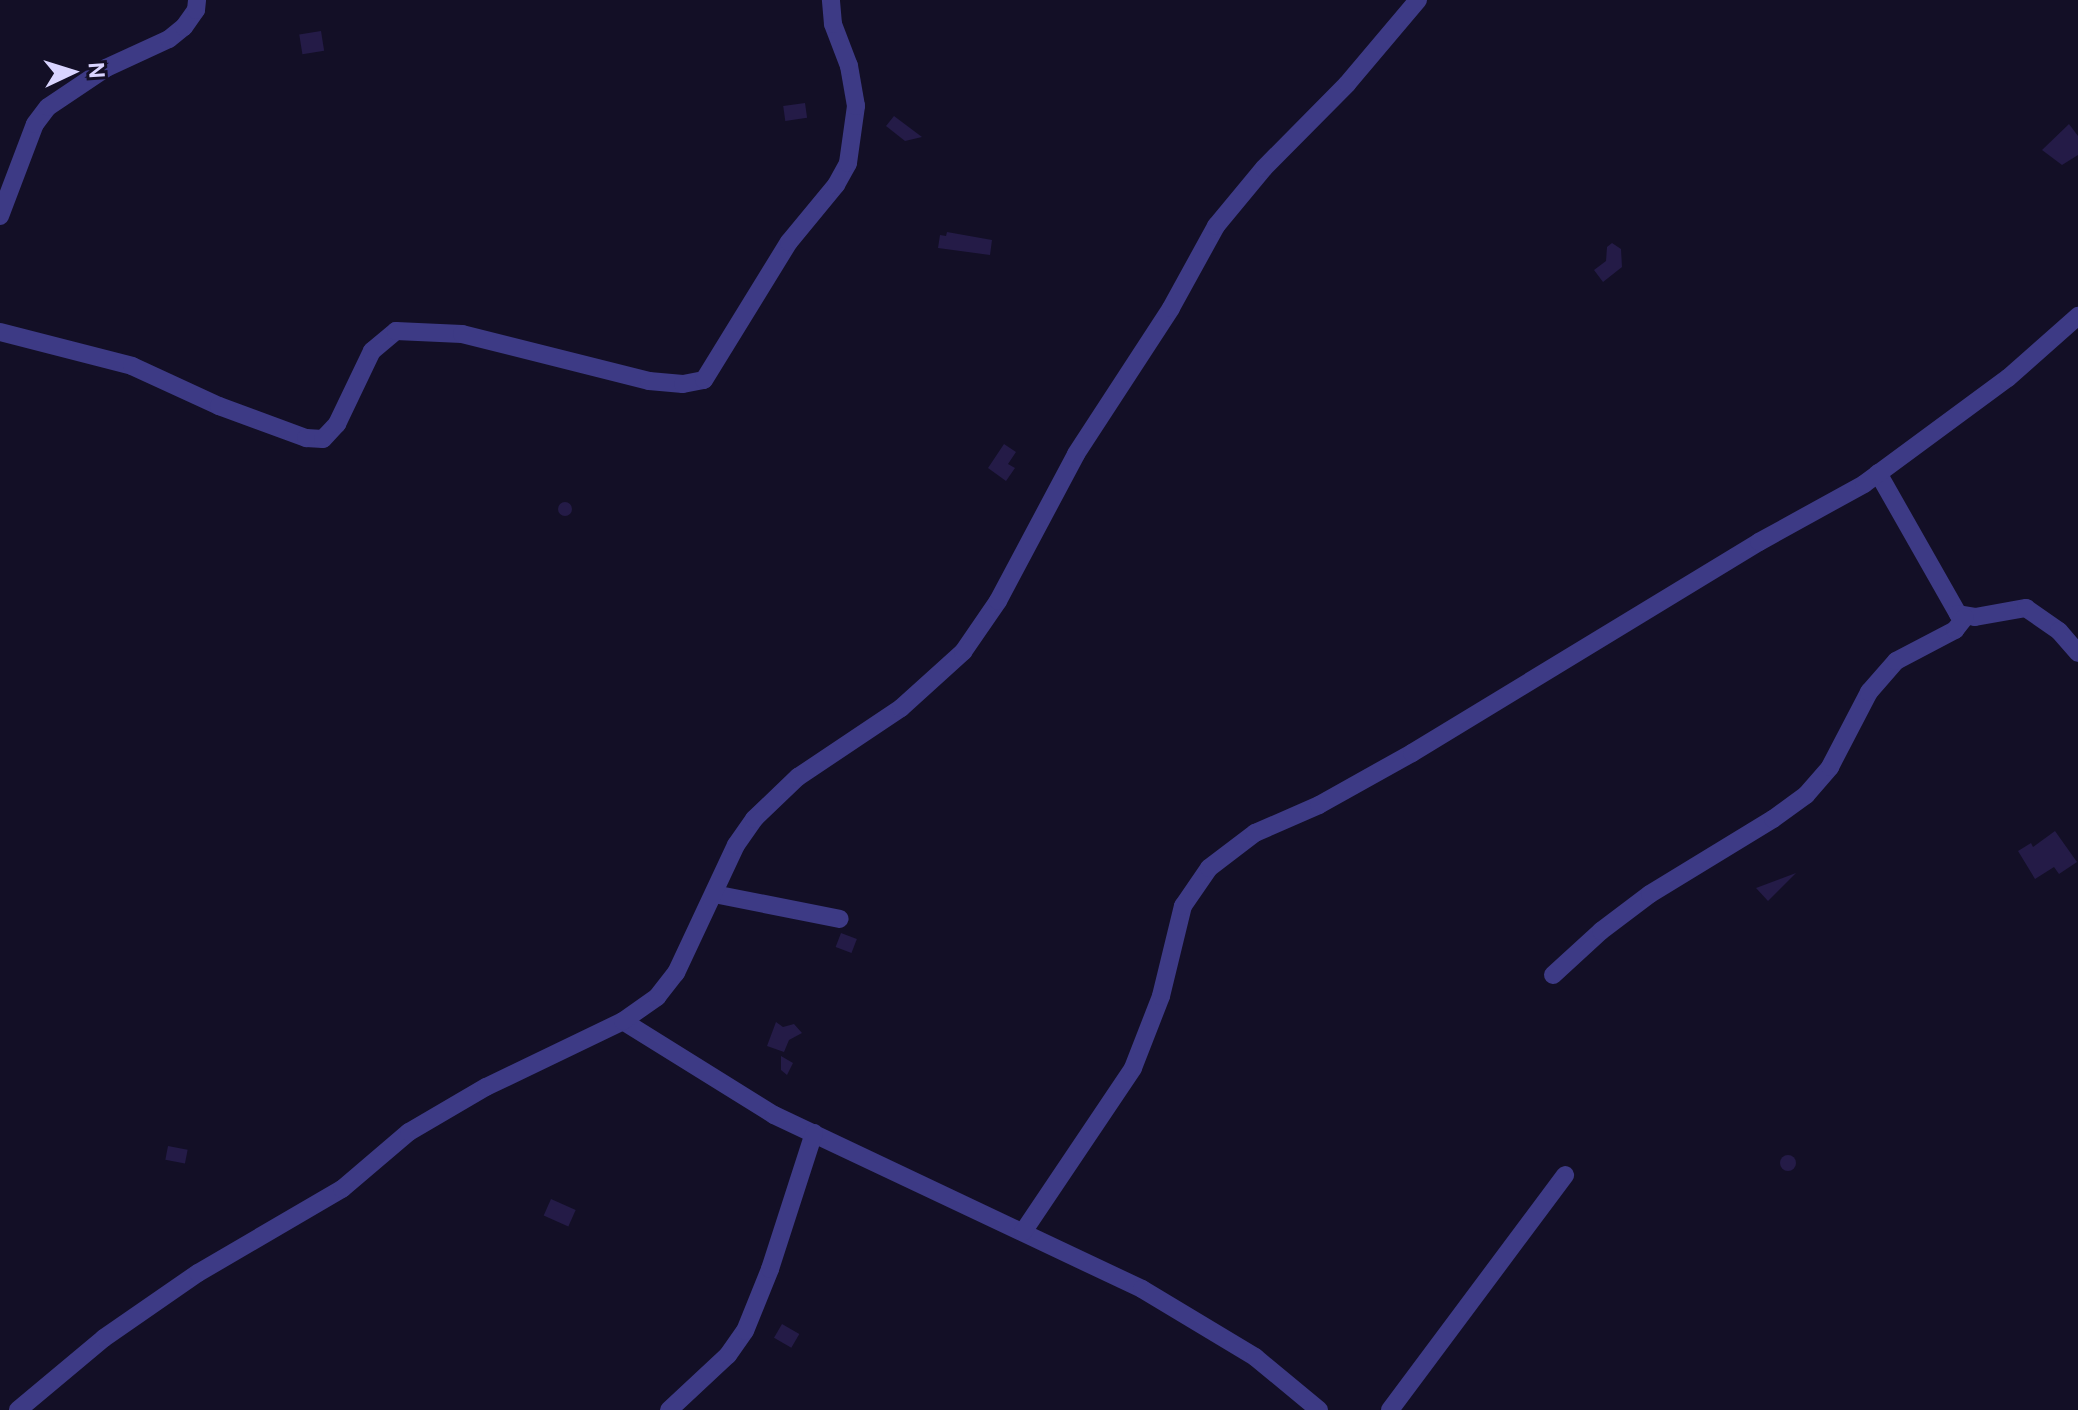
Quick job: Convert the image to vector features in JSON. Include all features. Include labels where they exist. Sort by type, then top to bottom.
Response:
[{"type":"street","points":[[0,216],[35,124],[48,107],[106,68],[169,39],[184,27],[196,10],[197,0]]},
{"type":"street","points":[[0,332],[132,366],[219,406],[306,438],[323,439],[337,424],[372,351],[396,331],[420,329],[462,334],[649,381],[683,384],[704,380],[789,242],[836,185],[848,163],[856,106],[849,66],[833,24],[831,0]]},
{"type":"street","points":[[18,1410],[104,1338],[198,1273],[342,1189],[409,1132],[486,1087],[623,1021],[657,997],[676,973],[736,845],[754,819],[798,777],[901,708],[963,652],[998,601],[1076,454],[1171,308],[1216,226],[1264,168],[1357,74],[1418,0]]},
{"type":"street","points":[[1023,1232],[1133,1068],[1161,996],[1183,906],[1209,868],[1255,833],[1319,805],[1412,753],[1878,473],[2008,378],[2078,316]]},
{"type":"street","points":[[1878,473],[1958,614],[1965,617],[2026,608],[2059,631],[2078,653]]},
{"type":"street","points":[[1553,975],[1601,931],[1650,894],[1773,819],[1806,795],[1830,767],[1869,692],[1896,661],[1955,630],[1965,617]]},
{"type":"street","points":[[714,894],[840,919]]},
{"type":"street","points":[[623,1021],[774,1115],[1142,1289],[1255,1357],[1319,1410]]},
{"type":"street","points":[[669,1410],[728,1355],[745,1331],[770,1269],[814,1133]]},
{"type":"street","points":[[1390,1410],[1565,1175]]},
{"type":"building","points":[[321,31],[324,51],[302,54],[299,34]]},
{"type":"building","points":[[805,103],[807,118],[785,121],[783,106]]},
{"type":"building","points":[[894,116],[922,137],[905,141],[886,126]]},
{"type":"building","points":[[2069,124],[2078,136],[2078,155],[2062,165],[2042,150]]},
{"type":"building","points":[[947,232],[992,240],[990,255],[938,248],[940,235],[946,236]]},
{"type":"building","points":[[1612,243],[1621,249],[1622,267],[1603,282],[1594,270],[1606,261],[1607,247]]},
{"type":"building","points":[[1004,444],[1016,452],[1008,464],[1015,468],[1006,481],[988,468]]},
{"type":"building","points":[[565,502],[572,509],[565,516],[558,509]]},
{"type":"building","points":[[2055,831],[2077,862],[2059,874],[2054,867],[2035,879],[2018,851],[2031,843],[2033,847]]},
{"type":"building","points":[[1796,873],[1768,901],[1756,888]]},
{"type":"building","points":[[841,933],[857,939],[851,953],[836,947]]},
{"type":"building","points":[[776,1022],[783,1027],[794,1024],[802,1033],[789,1040],[784,1052],[767,1046]]},
{"type":"building","points":[[781,1056],[793,1063],[787,1075],[781,1070]]},
{"type":"building","points":[[168,1146],[188,1150],[185,1164],[165,1160]]},
{"type":"building","points":[[1788,1155],[1794,1157],[1794,1169],[1788,1171],[1782,1169],[1780,1163],[1782,1157]]},
{"type":"building","points":[[551,1199],[576,1210],[568,1226],[544,1215]]},
{"type":"building","points":[[782,1324],[799,1334],[791,1348],[774,1338]]}]
